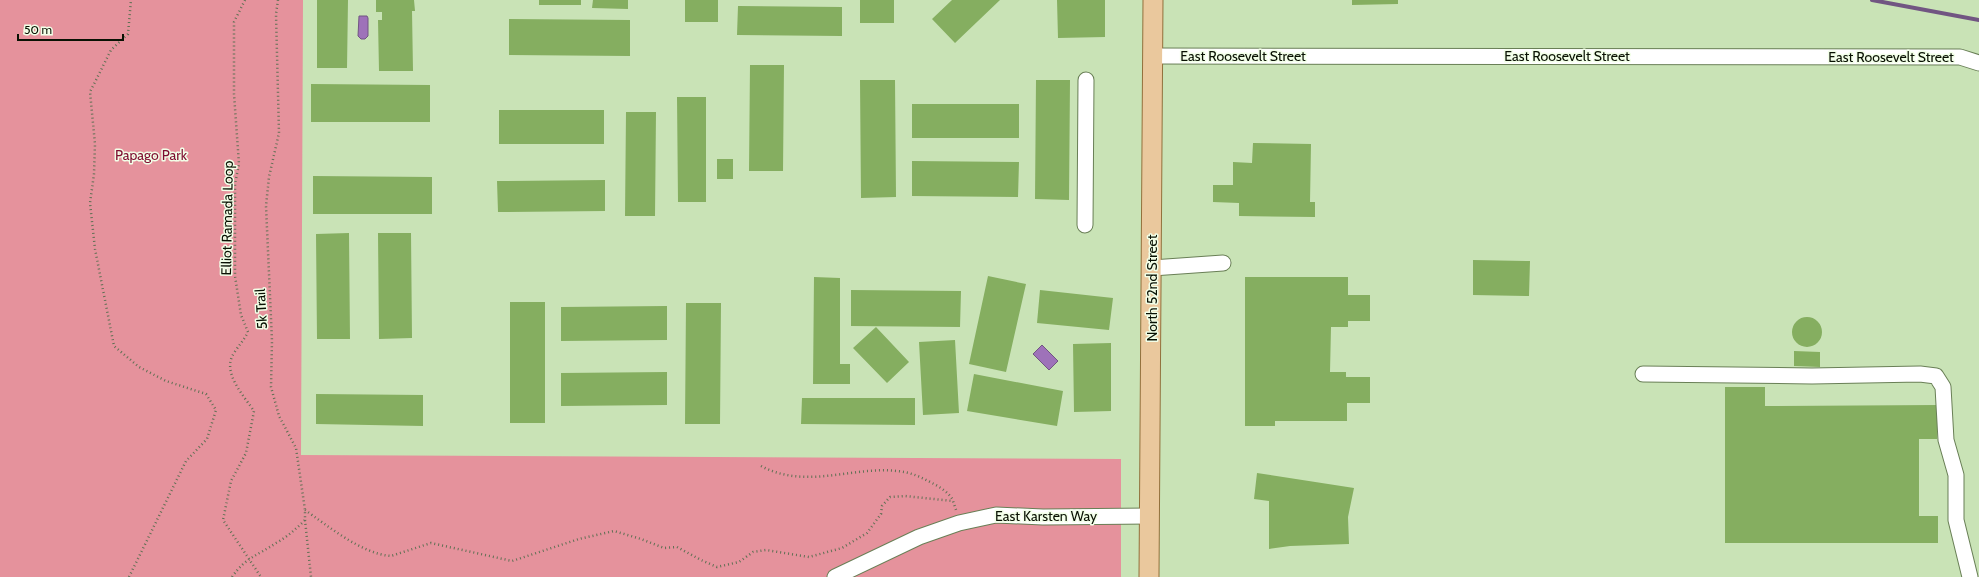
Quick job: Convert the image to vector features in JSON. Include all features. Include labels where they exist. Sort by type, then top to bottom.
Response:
[{"type":"main road","name":"North 52nd Street","points":[[1149,577],[1154,56],[1153,0]]},
{"type":"street","name":"East Roosevelt Street","points":[[1154,56],[1960,57],[1979,63]]},
{"type":"street","points":[[1085,225],[1086,80]]},
{"type":"street","points":[[1152,268],[1223,263]]},
{"type":"street","points":[[1643,374],[1812,376],[1920,374],[1936,376],[1943,387],[1946,440],[1956,475],[1956,520],[1970,577]]},
{"type":"street","name":"East Karsten Way","points":[[835,577],[919,537],[959,523],[996,515],[1043,517],[1150,516]]},
{"type":"path","points":[[129,577],[186,461],[207,439],[216,410],[206,394],[166,381],[139,367],[114,346],[95,249],[90,203],[94,174],[95,144],[90,92],[111,50],[128,34],[131,0]]},
{"type":"path","name":"Elliot Ramada Loop","points":[[245,0],[234,22],[234,94],[239,164],[235,184],[235,276],[241,315],[248,332],[243,342],[233,353],[230,364],[234,382],[254,411],[246,453],[231,481],[223,520],[250,558],[261,577]]},
{"type":"path","name":"5k Trail","points":[[278,0],[276,14],[278,133],[269,177],[266,206],[272,341],[271,387],[279,416],[296,448],[306,510],[305,520],[312,577]]},
{"type":"path","points":[[761,466],[787,475],[813,477],[897,470],[921,477],[941,488],[950,495],[959,523]]},
{"type":"path","points":[[306,510],[348,539],[384,556],[391,556],[431,543],[512,561],[579,539],[614,531],[664,548],[677,547],[717,567],[739,562],[753,552],[766,550],[809,557],[831,552],[867,533],[881,514],[882,506],[890,497],[905,496],[953,501]]},
{"type":"path","points":[[232,577],[241,565],[293,532],[305,520]]},
{"type":"green space","name":"Papago Park","points":[[0,0],[303,0],[301,455],[1121,459],[1121,577],[0,577]]},
{"type":"shaded area","points":[[359,16],[367,16],[368,18],[368,36],[365,39],[361,39],[358,36]]},
{"type":"shaded area","points":[[1042,345],[1058,361],[1049,370],[1033,354]]},
{"type":"building","points":[[317,0],[348,0],[347,68],[317,68]]},
{"type":"building","points":[[376,0],[414,0],[415,11],[412,11],[413,71],[379,71],[378,20],[382,20],[382,12],[376,12]]},
{"type":"building","points":[[539,0],[581,0],[581,5],[539,5]]},
{"type":"building","points":[[593,0],[628,0],[628,9],[592,8]]},
{"type":"building","points":[[685,0],[718,0],[718,22],[685,22]]},
{"type":"building","points":[[860,0],[894,0],[894,23],[860,23]]},
{"type":"building","points":[[952,0],[1000,0],[955,43],[932,19]]},
{"type":"building","points":[[1057,0],[1105,0],[1105,37],[1058,38]]},
{"type":"building","points":[[1352,0],[1398,0],[1398,4],[1352,5]]},
{"type":"building","points":[[738,6],[842,7],[842,36],[737,35]]},
{"type":"building","points":[[509,19],[630,20],[630,56],[509,55]]},
{"type":"building","points":[[750,65],[784,65],[783,171],[749,171]]},
{"type":"building","points":[[860,80],[895,80],[896,197],[861,198]]},
{"type":"building","points":[[1036,80],[1070,80],[1069,200],[1035,199]]},
{"type":"building","points":[[311,84],[430,85],[430,122],[311,122]]},
{"type":"building","points":[[677,97],[706,97],[706,202],[678,202]]},
{"type":"building","points":[[912,104],[1019,104],[1019,138],[912,138]]},
{"type":"building","points":[[499,110],[604,110],[604,144],[499,144]]},
{"type":"building","points":[[626,112],[656,112],[655,216],[625,216]]},
{"type":"building","points":[[1253,143],[1311,144],[1310,202],[1315,202],[1315,217],[1239,216],[1239,203],[1213,202],[1213,185],[1233,185],[1233,162],[1252,163]]},
{"type":"building","points":[[717,159],[733,159],[733,179],[717,179]]},
{"type":"building","points":[[912,161],[1019,162],[1018,197],[912,196]]},
{"type":"building","points":[[313,176],[432,177],[432,214],[313,214]]},
{"type":"building","points":[[605,180],[605,211],[498,212],[497,181]]},
{"type":"building","points":[[349,233],[350,339],[317,339],[316,234]]},
{"type":"building","points":[[378,233],[411,233],[412,338],[379,339]]},
{"type":"building","points":[[1473,260],[1530,261],[1529,296],[1473,295]]},
{"type":"building","points":[[988,276],[1026,284],[1006,372],[969,364]]},
{"type":"building","points":[[814,277],[840,278],[840,364],[850,364],[850,384],[813,384]]},
{"type":"building","points":[[1245,277],[1348,277],[1348,295],[1370,295],[1370,321],[1348,321],[1348,327],[1331,327],[1330,372],[1346,372],[1346,377],[1370,377],[1370,403],[1347,403],[1347,421],[1275,421],[1275,426],[1245,426]]},
{"type":"building","points":[[851,290],[961,291],[960,327],[851,326]]},
{"type":"building","points":[[1040,290],[1113,298],[1109,330],[1037,323]]},
{"type":"building","points":[[510,302],[545,302],[545,423],[510,423]]},
{"type":"building","points":[[686,303],[721,303],[720,424],[685,424]]},
{"type":"building","points":[[667,306],[667,340],[561,341],[561,307]]},
{"type":"building","points":[[1807,317],[1818,321],[1822,332],[1818,343],[1807,347],[1796,343],[1792,332],[1796,321]]},
{"type":"building","points":[[876,327],[909,362],[887,383],[853,348]]},
{"type":"building","points":[[955,340],[959,413],[923,415],[919,342]]},
{"type":"building","points":[[1111,343],[1111,411],[1074,412],[1073,344]]},
{"type":"building","points":[[1794,351],[1820,352],[1820,367],[1794,366]]},
{"type":"building","points":[[667,372],[667,405],[561,406],[561,373]]},
{"type":"building","points":[[974,374],[1063,391],[1057,426],[967,411]]},
{"type":"building","points":[[1725,387],[1765,387],[1765,406],[1937,405],[1937,439],[1919,439],[1919,516],[1938,516],[1938,543],[1725,543]]},
{"type":"building","points":[[316,394],[423,395],[423,426],[316,424]]},
{"type":"building","points":[[802,398],[915,398],[915,425],[801,424]]},
{"type":"building","points":[[1257,473],[1354,488],[1348,517],[1349,544],[1290,546],[1269,549],[1269,501],[1254,499]]},
{"type":"waterway","points":[[1872,0],[1979,20]]}]
